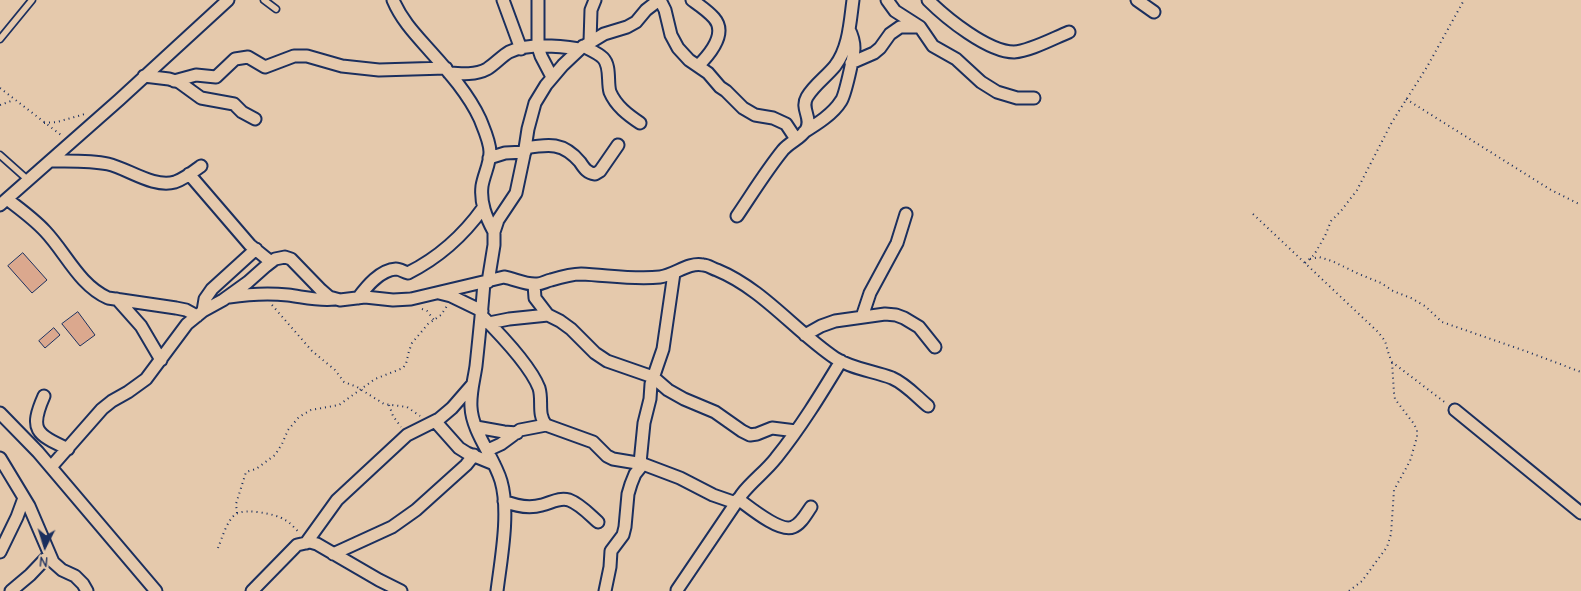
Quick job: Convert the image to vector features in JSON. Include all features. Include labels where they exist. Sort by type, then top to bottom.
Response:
[{"type":"street","points":[[200,314],[176,308],[108,298],[91,288],[46,232],[22,210],[3,202],[228,0]]},
{"type":"street","points":[[393,0],[398,13],[407,26],[466,95],[480,119],[490,151],[489,165],[482,185],[483,208],[494,232]]},
{"type":"street","points":[[503,0],[521,48]]},
{"type":"street","points":[[538,0],[538,47],[540,56],[552,77]]},
{"type":"street","points":[[584,46],[591,10],[595,0]]},
{"type":"street","points":[[497,591],[506,517],[501,482],[476,427],[470,408],[472,385],[484,317],[486,282],[494,245],[494,232],[498,220],[516,193],[528,129],[535,104],[546,85],[563,65],[584,46],[604,34],[627,27],[636,22],[658,0],[664,10],[670,35],[689,60],[708,73],[743,108],[755,115],[773,118],[786,124],[800,135]]},
{"type":"street","points":[[692,0],[715,18],[719,28],[716,44],[710,54],[698,66]]},
{"type":"street","points":[[800,135],[808,123],[808,114],[804,108],[804,102],[842,54],[849,29],[853,0]]},
{"type":"street","points":[[887,0],[895,11],[920,27],[933,46],[956,59],[980,82],[997,92],[1017,98],[1034,98]]},
{"type":"street","points":[[929,0],[953,22],[980,40],[999,49],[1013,52],[1023,50],[1069,32]]},
{"type":"street","points":[[1137,0],[1154,12]]},
{"type":"street","points":[[851,63],[874,53],[890,34],[900,28],[920,27]]},
{"type":"street","points":[[737,216],[785,148],[837,107],[842,100],[854,49],[853,38],[849,29]]},
{"type":"street","points":[[174,81],[196,75],[216,77],[235,59],[248,56],[265,67],[294,56],[307,56],[342,66],[378,70],[474,73],[488,68],[510,52],[521,48],[584,46],[604,59],[610,92],[615,101],[626,113],[640,123]]},
{"type":"street","points":[[144,76],[179,82],[201,98],[234,104],[242,112],[255,120]]},
{"type":"street","points":[[490,158],[546,144],[562,147],[575,156],[588,172],[595,174],[600,172],[618,145]]},
{"type":"street","points":[[50,161],[105,164],[122,168],[153,181],[167,183],[176,182],[201,166]]},
{"type":"street","points":[[190,174],[228,220],[271,262]]},
{"type":"street","points":[[358,298],[386,271],[397,269],[408,273],[438,255],[467,229],[483,208]]},
{"type":"street","points":[[862,317],[870,293],[897,243],[906,214]]},
{"type":"street","points":[[200,314],[205,299],[212,289],[256,249]]},
{"type":"street","points":[[51,467],[102,409],[146,379],[187,324],[228,297],[271,262],[280,257],[291,259],[329,297],[338,299]]},
{"type":"street","points":[[228,297],[286,294],[321,300],[358,298],[411,299],[504,277],[534,284],[579,274],[642,278],[662,277],[684,268],[703,264],[729,275],[778,311],[820,348],[841,361],[892,378],[928,406]]},
{"type":"street","points":[[605,591],[611,551],[623,535],[625,527],[630,484],[642,464],[644,423],[653,378],[663,349],[674,273]]},
{"type":"street","points":[[534,284],[535,298],[548,316]]},
{"type":"street","points":[[437,293],[453,297],[484,317],[508,344],[530,373],[539,390],[542,420],[546,425],[594,442],[612,459],[642,464],[680,478],[713,495],[737,501],[778,526],[787,529],[797,525],[811,507]]},
{"type":"street","points":[[117,299],[141,326],[161,360]]},
{"type":"street","points":[[804,335],[835,321],[885,314],[896,315],[919,328],[935,347]]},
{"type":"street","points":[[484,317],[509,319],[548,316],[560,320],[595,353],[607,361],[653,378],[668,390],[715,412],[742,431],[757,434],[772,428],[796,432]]},
{"type":"street","points":[[677,590],[751,482],[774,460],[796,432],[841,361]]},
{"type":"street","points":[[252,591],[297,545],[308,540],[337,500],[407,436],[433,422],[452,408],[472,385]]},
{"type":"street","points":[[44,396],[37,414],[38,431],[52,442],[68,449]]},
{"type":"street","points":[[1455,410],[1581,513]]},
{"type":"street","points":[[0,412],[51,467],[156,591]]},
{"type":"street","points":[[433,422],[466,453],[494,464]]},
{"type":"street","points":[[488,450],[517,433],[532,427],[546,425]]},
{"type":"street","points":[[476,427],[517,433]]},
{"type":"street","points":[[333,554],[392,526],[416,510],[466,465],[474,455]]},
{"type":"street","points":[[0,458],[24,498],[53,562],[62,570],[75,576],[87,591]]},
{"type":"street","points":[[0,552],[17,518],[24,498]]},
{"type":"street","points":[[504,501],[528,508],[562,499],[579,505],[598,522]]},
{"type":"street","points":[[308,540],[401,591]]},
{"type":"street","points":[[11,591],[49,555]]},
{"type":"street","points":[[672,591],[689,591]]},
{"type":"lane","points":[[0,39],[32,0]]},
{"type":"lane","points":[[264,0],[276,9]]},
{"type":"lane","points":[[0,155],[28,180]]},
{"type":"path","points":[[1305,263],[1314,254],[1331,221],[1341,211],[1356,190],[1406,99],[1427,67],[1464,0]]},
{"type":"path","points":[[0,88],[71,142]]},
{"type":"path","points":[[0,105],[15,99]]},
{"type":"path","points":[[1406,99],[1551,190],[1581,205]]},
{"type":"path","points":[[44,123],[56,122],[78,114],[103,114]]},
{"type":"path","points":[[1253,214],[1378,332],[1385,342],[1392,362],[1396,399],[1418,430],[1410,461],[1394,490],[1392,534],[1387,547],[1362,581],[1349,591]]},
{"type":"path","points":[[1305,263],[1315,257],[1332,261],[1417,301],[1442,322],[1581,372]]},
{"type":"path","points":[[262,294],[312,351],[335,370],[344,382],[376,400],[389,405],[402,405],[433,422]]},
{"type":"path","points":[[237,513],[236,504],[246,472],[256,469],[275,454],[288,430],[299,417],[311,410],[339,405],[375,379],[403,368],[412,343],[428,324],[441,316],[453,297]]},
{"type":"path","points":[[1392,362],[1455,410]]},
{"type":"path","points":[[389,405],[393,416],[407,436]]},
{"type":"path","points":[[218,548],[235,514],[243,511],[276,515],[285,520],[308,540]]},
{"type":"building","points":[[23,253],[47,280],[32,293],[8,266]]},
{"type":"building","points":[[78,312],[95,335],[80,346],[62,324]]},
{"type":"building","points":[[54,328],[60,335],[45,348],[39,341]]}]
